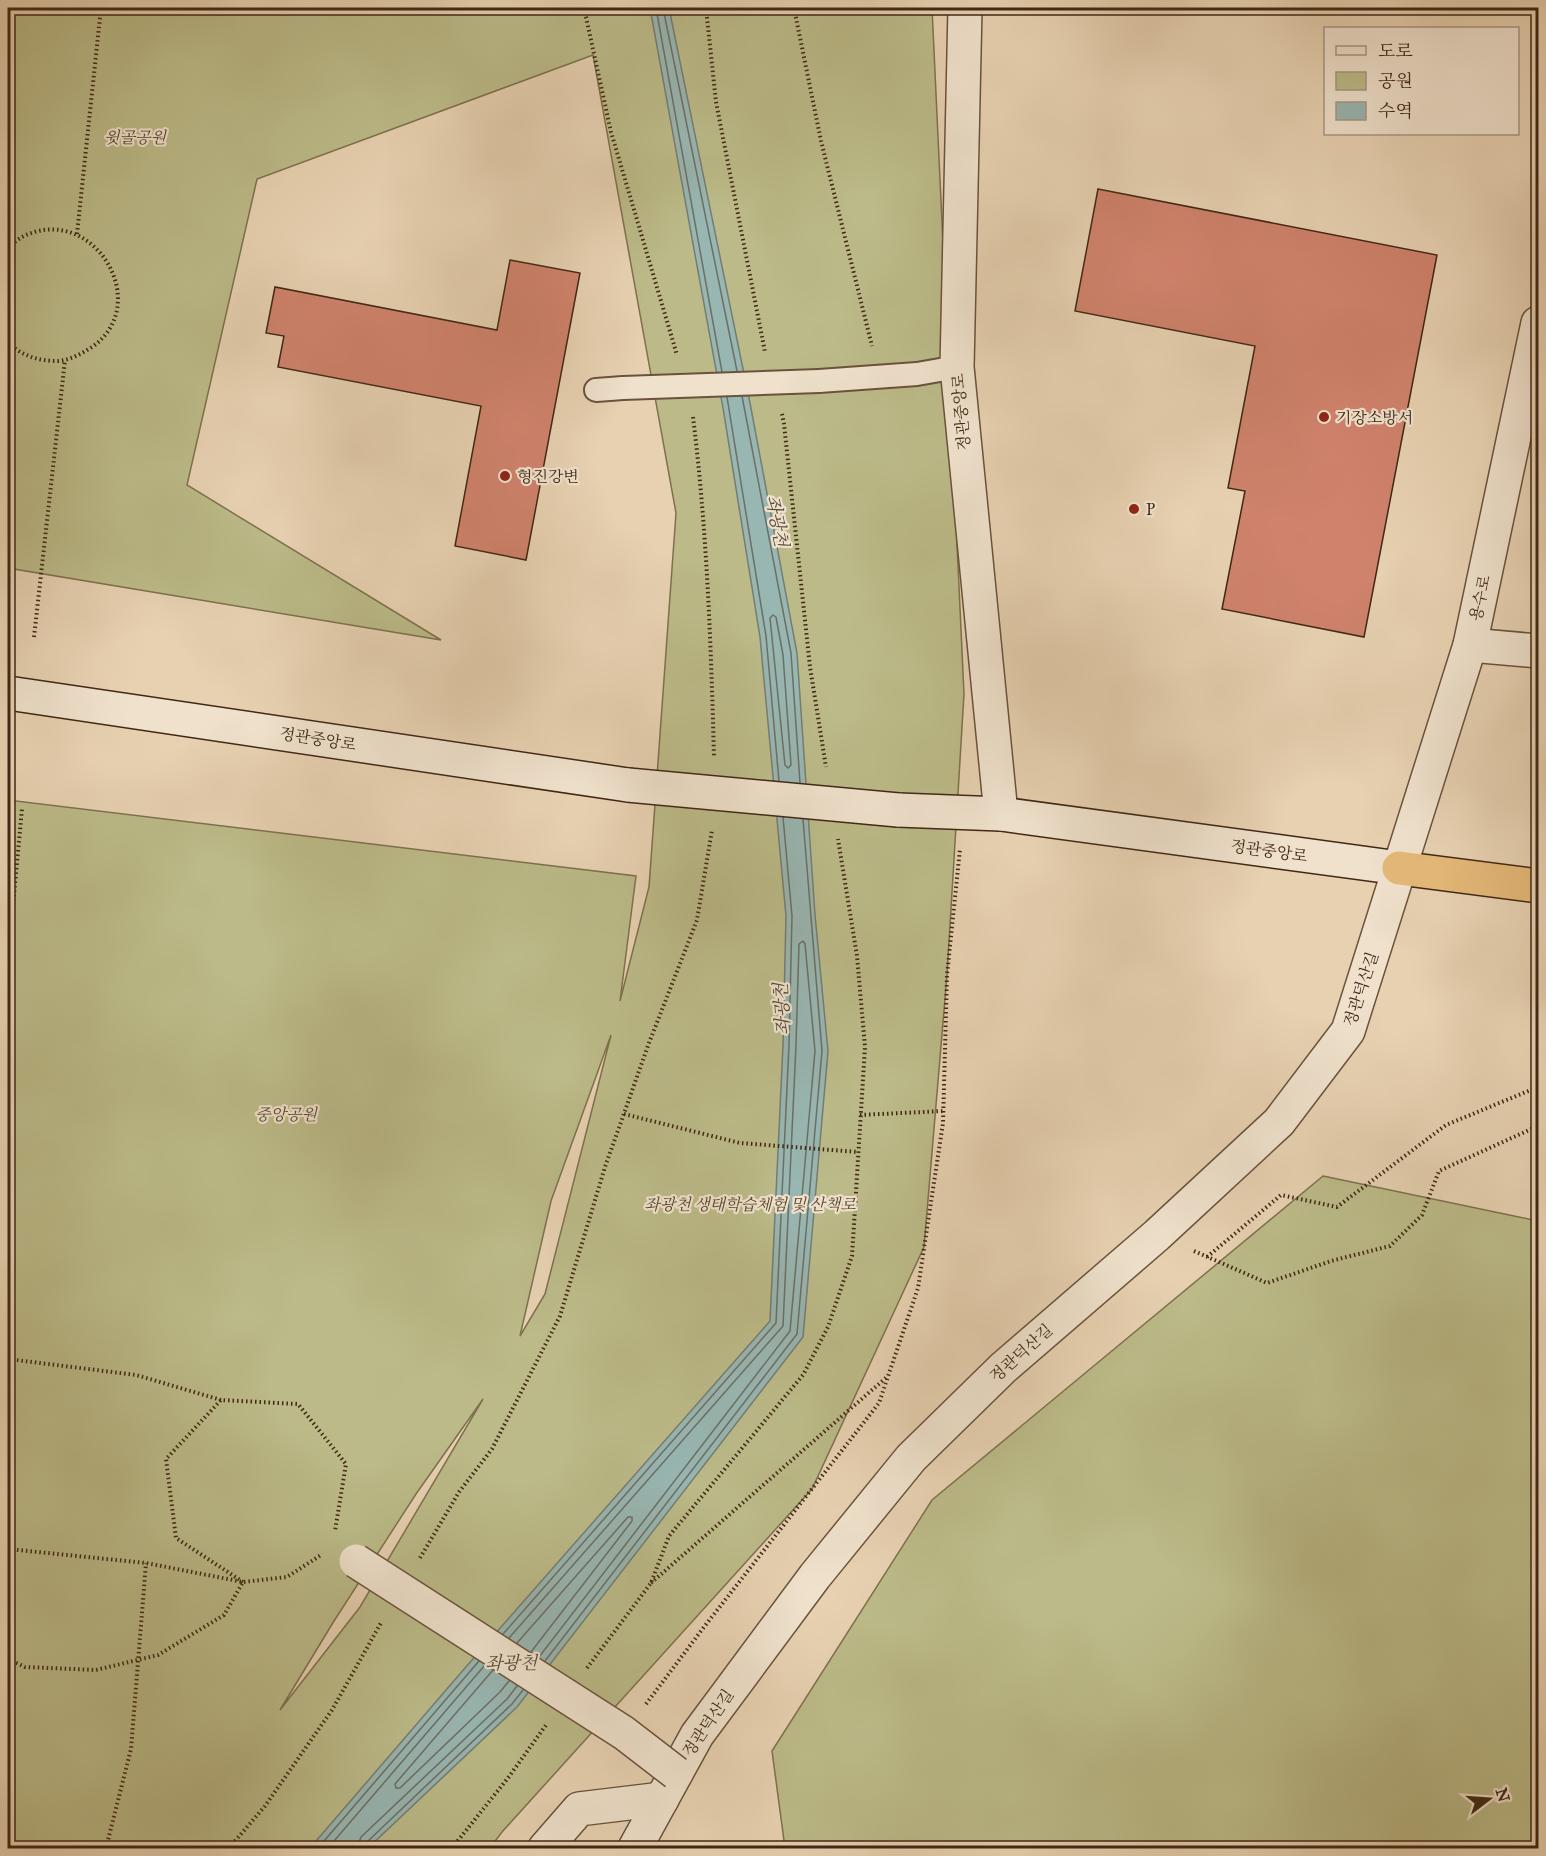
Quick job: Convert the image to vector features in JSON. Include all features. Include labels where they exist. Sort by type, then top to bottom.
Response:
[{"type":"highway","name":"정관중앙로","points":[[1400,868],[1539,886]]},
{"type":"street","name":"정관중앙로","points":[[965,8],[957,368],[1000,814]]},
{"type":"street","name":"용수로","points":[[1400,868],[1470,645],[1539,323]]},
{"type":"street","points":[[1470,645],[1539,651]]},
{"type":"street","name":"정관중앙로","points":[[8,693],[628,785],[898,810],[1000,814],[1400,868]]},
{"type":"street","name":"정관덕산길","points":[[635,1848],[697,1735],[815,1576],[911,1458],[1003,1368],[1157,1235],[1279,1122],[1348,1031],[1400,868]]},
{"type":"street","points":[[345,1550],[624,1733],[669,1786],[579,1809],[545,1848]]},
{"type":"lane","points":[[596,390],[819,381],[917,374],[957,368]]},
{"type":"path","points":[[76,234],[101,8]]},
{"type":"path","points":[[584,8],[611,132],[678,359]]},
{"type":"path","points":[[706,8],[716,102],[766,355]]},
{"type":"path","points":[[794,8],[821,141],[880,375]]},
{"type":"path","points":[[8,248],[22,237],[40,231],[58,230],[76,234],[93,244],[106,257],[114,274],[118,292],[116,311],[109,328],[98,343],[82,354],[65,360],[46,361],[28,357],[8,342]]},
{"type":"path","points":[[34,637],[65,360]]},
{"type":"path","points":[[692,412],[702,486],[714,759]]},
{"type":"path","points":[[781,413],[810,666],[827,771]]},
{"type":"path","points":[[8,959],[22,809]]},
{"type":"path","points":[[624,1733],[879,1403],[918,1288],[944,1111],[947,975],[964,813]]},
{"type":"path","points":[[417,1562],[459,1492],[492,1449],[560,1316],[605,1167],[649,1043],[697,920],[712,828]]},
{"type":"path","points":[[651,1583],[669,1536],[803,1374],[828,1327],[852,1256],[865,1047],[857,956],[836,829]]},
{"type":"path","points":[[1207,1257],[1281,1196],[1336,1207],[1446,1125],[1539,1087]]},
{"type":"path","points":[[860,1115],[944,1111]]},
{"type":"path","points":[[624,1114],[740,1143],[858,1152]]},
{"type":"path","points":[[1157,1235],[1267,1282],[1331,1261],[1390,1246],[1422,1215],[1439,1171],[1539,1126]]},
{"type":"path","points":[[8,1359],[136,1375],[221,1400],[298,1404],[346,1464],[345,1550]]},
{"type":"path","points":[[582,1675],[651,1583],[888,1376]]},
{"type":"path","points":[[221,1400],[166,1459],[176,1538],[243,1582]]},
{"type":"path","points":[[8,1549],[146,1563],[243,1582],[287,1577],[324,1552]]},
{"type":"path","points":[[106,1848],[131,1749],[146,1563]]},
{"type":"path","points":[[8,1659],[25,1666],[96,1670],[158,1655],[224,1615],[243,1582]]},
{"type":"path","points":[[229,1848],[265,1806],[332,1710],[387,1612]]},
{"type":"path","points":[[452,1848],[508,1778],[548,1722]]},
{"type":"green space","points":[[8,8],[932,8],[964,694],[947,975],[924,1247],[812,1489],[490,1848],[8,1848],[8,800],[636,876],[620,1001],[649,887],[676,513],[593,55],[257,179],[187,485],[441,640],[8,568]],"holes":[[[611,1035],[545,1294],[520,1336],[551,1201]],[[483,1399],[360,1607],[280,1710],[416,1494]]]},
{"type":"green space","points":[[1323,1176],[1538,1221],[1538,1848],[785,1848],[772,1751],[932,1500]]},
{"type":"water","name":"좌광천","points":[[650,8],[669,8],[750,403],[797,653],[815,915],[828,1051],[803,1337],[517,1707],[368,1848],[310,1848],[770,1321],[783,1045],[786,916],[760,637],[723,408]]},
{"type":"building","name":"기장소방서","points":[[1098,189],[1437,255],[1364,637],[1222,609],[1245,491],[1228,488],[1255,346],[1075,311]]},
{"type":"building","name":"형진강변","points":[[510,260],[580,273],[526,560],[455,546],[481,406],[278,367],[284,336],[266,333],[275,287],[497,330]]},
{"type":"place","name":"기장소방서","points":[[1324,417]]},
{"type":"place","name":"형진강변","points":[[505,476]]},
{"type":"place","name":"P","points":[[1134,509]]},
{"type":"park label","name":"윗골공원","points":[[135,137]]},
{"type":"park label","name":"중앙공원","points":[[286,1114]]},
{"type":"park label","name":"좌광천 생태학습체험 및 산책로","points":[[750,1204]]}]
